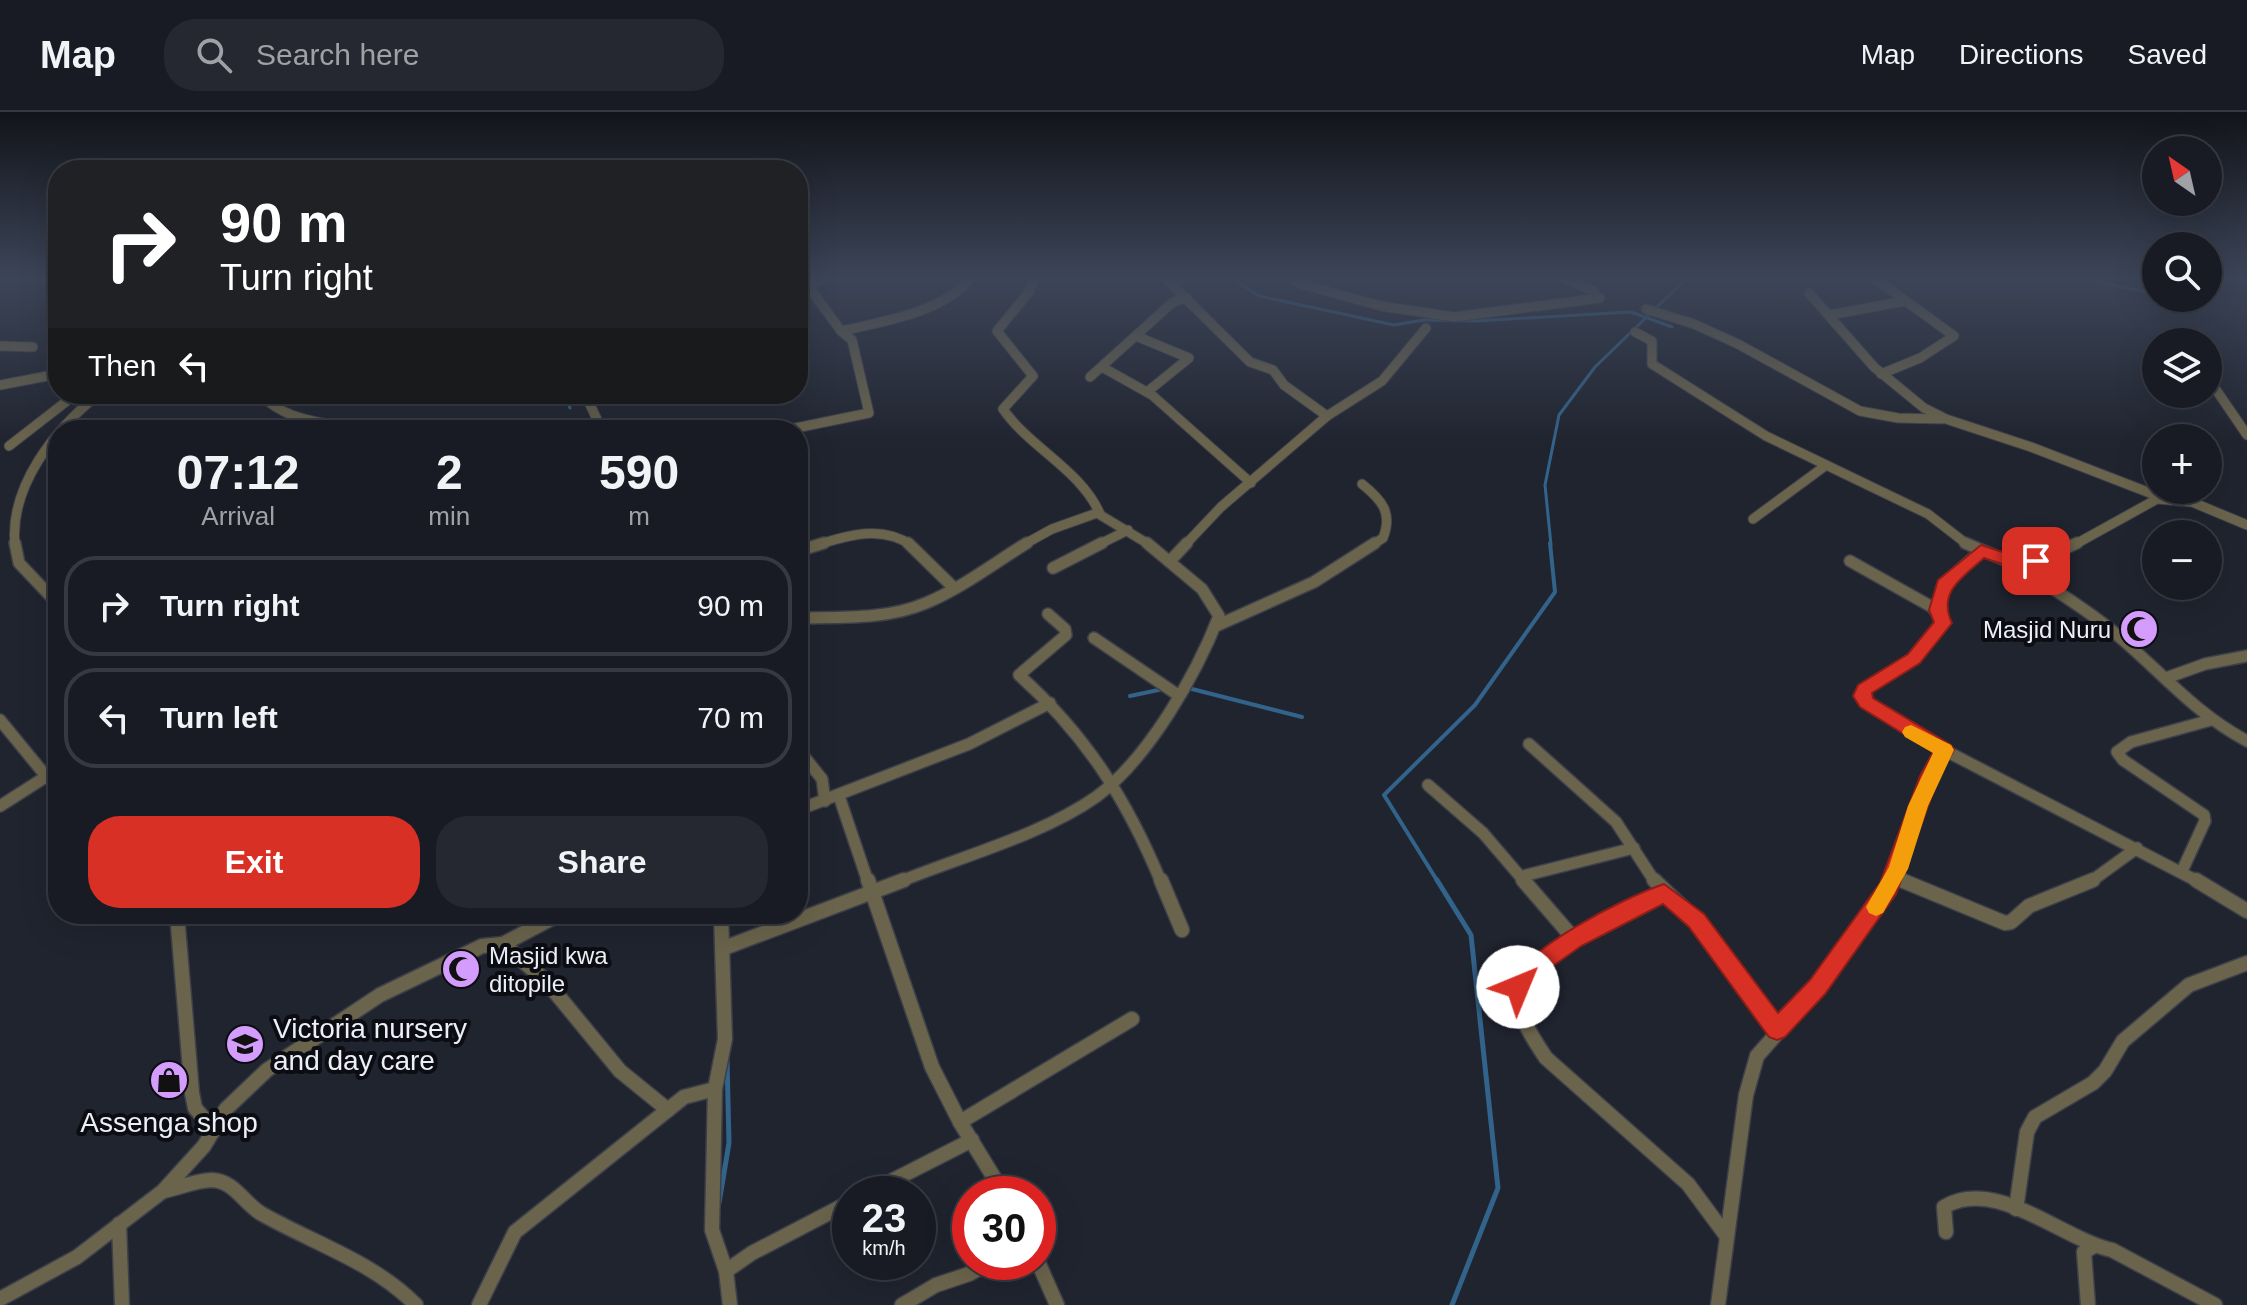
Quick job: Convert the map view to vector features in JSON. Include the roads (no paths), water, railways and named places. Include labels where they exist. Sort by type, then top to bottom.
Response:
[{"type":"street","points":[[808,426],[863,417],[869,413],[852,340],[843,333]]},
{"type":"street","points":[[808,917],[1049,823],[1080,807],[1113,784],[1178,695],[1216,626],[1219,616],[1216,606],[1170,561],[1100,514],[1086,492],[1030,441],[1003,409],[1006,402],[1032,381],[1033,376],[998,333]]},
{"type":"street","points":[[1090,377],[1140,333]]},
{"type":"street","points":[[1221,333],[1250,362],[1273,370],[1284,385],[1327,416]]},
{"type":"street","points":[[1170,561],[1193,534],[1327,416],[1387,377],[1422,333]]},
{"type":"street","points":[[1636,333],[1652,341],[1652,364],[1658,371],[1750,427],[1928,514],[1981,551],[2012,563],[2104,624],[2166,678],[2174,690],[2211,720],[2247,741]]},
{"type":"street","points":[[1713,333],[1860,411],[1898,418],[1946,419]]},
{"type":"street","points":[[1845,333],[1881,374],[1916,403],[1946,419],[2031,447],[2142,491]]},
{"type":"street","points":[[1881,374],[1929,353],[1954,336],[1949,333]]},
{"type":"street","points":[[1136,336],[1189,358],[1147,392]]},
{"type":"street","points":[[0,346],[33,347]]},
{"type":"street","points":[[1102,367],[1147,392],[1251,483]]},
{"type":"street","points":[[0,385],[48,376]]},
{"type":"street","points":[[2222,398],[2247,435]]},
{"type":"street","points":[[9,446],[63,404]]},
{"type":"street","points":[[67,420],[86,404]]},
{"type":"street","points":[[268,404],[284,417],[300,420]]},
{"type":"street","points":[[48,445],[37,464],[15,522],[17,560],[48,593]]},
{"type":"street","points":[[1753,519],[1825,466]]},
{"type":"street","points":[[1216,626],[1314,582],[1383,538],[1390,512],[1387,505],[1362,484]]},
{"type":"street","points":[[2012,563],[2029,565],[2059,553],[2130,512],[2150,504]]},
{"type":"street","points":[[2197,504],[2247,525]]},
{"type":"street","points":[[808,617],[899,611],[930,601],[1055,530],[1085,516],[1100,514]]},
{"type":"street","points":[[1053,568],[1128,530]]},
{"type":"street","points":[[808,549],[863,535],[880,533],[896,536],[911,545],[953,587]]},
{"type":"street","points":[[1937,610],[1944,584],[1981,551]]},
{"type":"street","points":[[1850,561],[1937,610],[1943,623],[1914,658],[1864,689],[1862,696],[1888,718],[1944,750],[2182,871],[2247,911]]},
{"type":"street","points":[[1048,614],[1065,629],[1066,635],[1019,674],[1050,703],[1113,784],[1136,822],[1182,930]]},
{"type":"street","points":[[1094,638],[1178,695]]},
{"type":"street","points":[[2166,678],[2205,664],[2247,656]]},
{"type":"street","points":[[808,807],[969,744],[1050,703]]},
{"type":"street","points":[[0,720],[46,776],[0,806]]},
{"type":"street","points":[[2182,871],[2205,821],[2204,815],[2123,760],[2117,752],[2131,742],[2211,720]]},
{"type":"street","points":[[1529,744],[1613,818],[1664,893],[1697,921],[1777,1030]]},
{"type":"street","points":[[1718,1305],[1725,1235],[1748,1084],[1757,1056],[1818,987],[1894,877],[1918,806],[1944,750]]},
{"type":"street","points":[[808,761],[825,782],[872,894],[932,1067],[960,1122],[993,1176]]},
{"type":"street","points":[[1428,785],[1472,822],[1523,876],[1574,939]]},
{"type":"street","points":[[1523,876],[1634,848]]},
{"type":"street","points":[[1894,877],[2000,921],[2011,922],[2029,906],[2087,884],[2137,848]]},
{"type":"street","points":[[1664,893],[1574,939],[1531,969],[1520,981],[1518,997],[1535,1043],[1558,1070],[1692,1189],[1714,1214],[1725,1235]]},
{"type":"street","points":[[178,924],[192,1093],[195,1108],[214,1130]]},
{"type":"street","points":[[2,1301],[77,1257],[163,1191],[204,1146],[226,1109],[267,1070],[380,995],[482,946],[503,944],[541,924]]},
{"type":"street","points":[[722,924],[725,1039],[715,1089],[712,1230],[726,1271],[730,1305]]},
{"type":"street","points":[[724,948],[790,924]]},
{"type":"street","points":[[503,944],[546,981],[620,1071],[668,1110]]},
{"type":"street","points":[[2016,1209],[2027,1132],[2035,1117],[2093,1083],[2105,1071],[2123,1041],[2189,985],[2247,963]]},
{"type":"street","points":[[960,1122],[1132,1019]]},
{"type":"street","points":[[479,1305],[515,1232],[684,1097],[715,1089]]},
{"type":"street","points":[[901,1176],[972,1140]]},
{"type":"street","points":[[163,1191],[212,1180],[230,1185],[259,1213],[354,1258],[403,1292],[416,1305]]},
{"type":"street","points":[[1946,1232],[1944,1207],[1955,1198],[1983,1197],[2094,1246],[2112,1250],[2215,1305]]},
{"type":"street","points":[[726,1271],[752,1253],[832,1211]]},
{"type":"street","points":[[119,1224],[122,1305]]},
{"type":"street","points":[[2088,1305],[2084,1252],[2094,1246]]},
{"type":"street","points":[[902,1305],[936,1285],[952,1280]]},
{"type":"street","points":[[1046,1280],[1057,1305]]},
{"type":"waterway","points":[[1551,545],[1545,485],[1559,415],[1595,367],[1630,333]]},
{"type":"waterway","points":[[568,404],[570,408]]},
{"type":"waterway","points":[[1438,882],[1384,795],[1475,705],[1555,592],[1550,543]]},
{"type":"waterway","points":[[1188,688],[1302,717]]},
{"type":"waterway","points":[[1130,696],[1163,689]]},
{"type":"waterway","points":[[1437,880],[1471,935],[1498,1188],[1452,1305]]},
{"type":"waterway","points":[[719,1203],[729,1143],[727,1060]]},
{"type":"place","name":"Masjid Nuru","points":[[2139,629]]},
{"type":"place","name":"Masjid kwa ditopile","points":[[461,969]]},
{"type":"place","name":"Victoria nursery and day care","points":[[245,1044]]},
{"type":"place","name":"Assenga shop","points":[[169,1080]]}]
